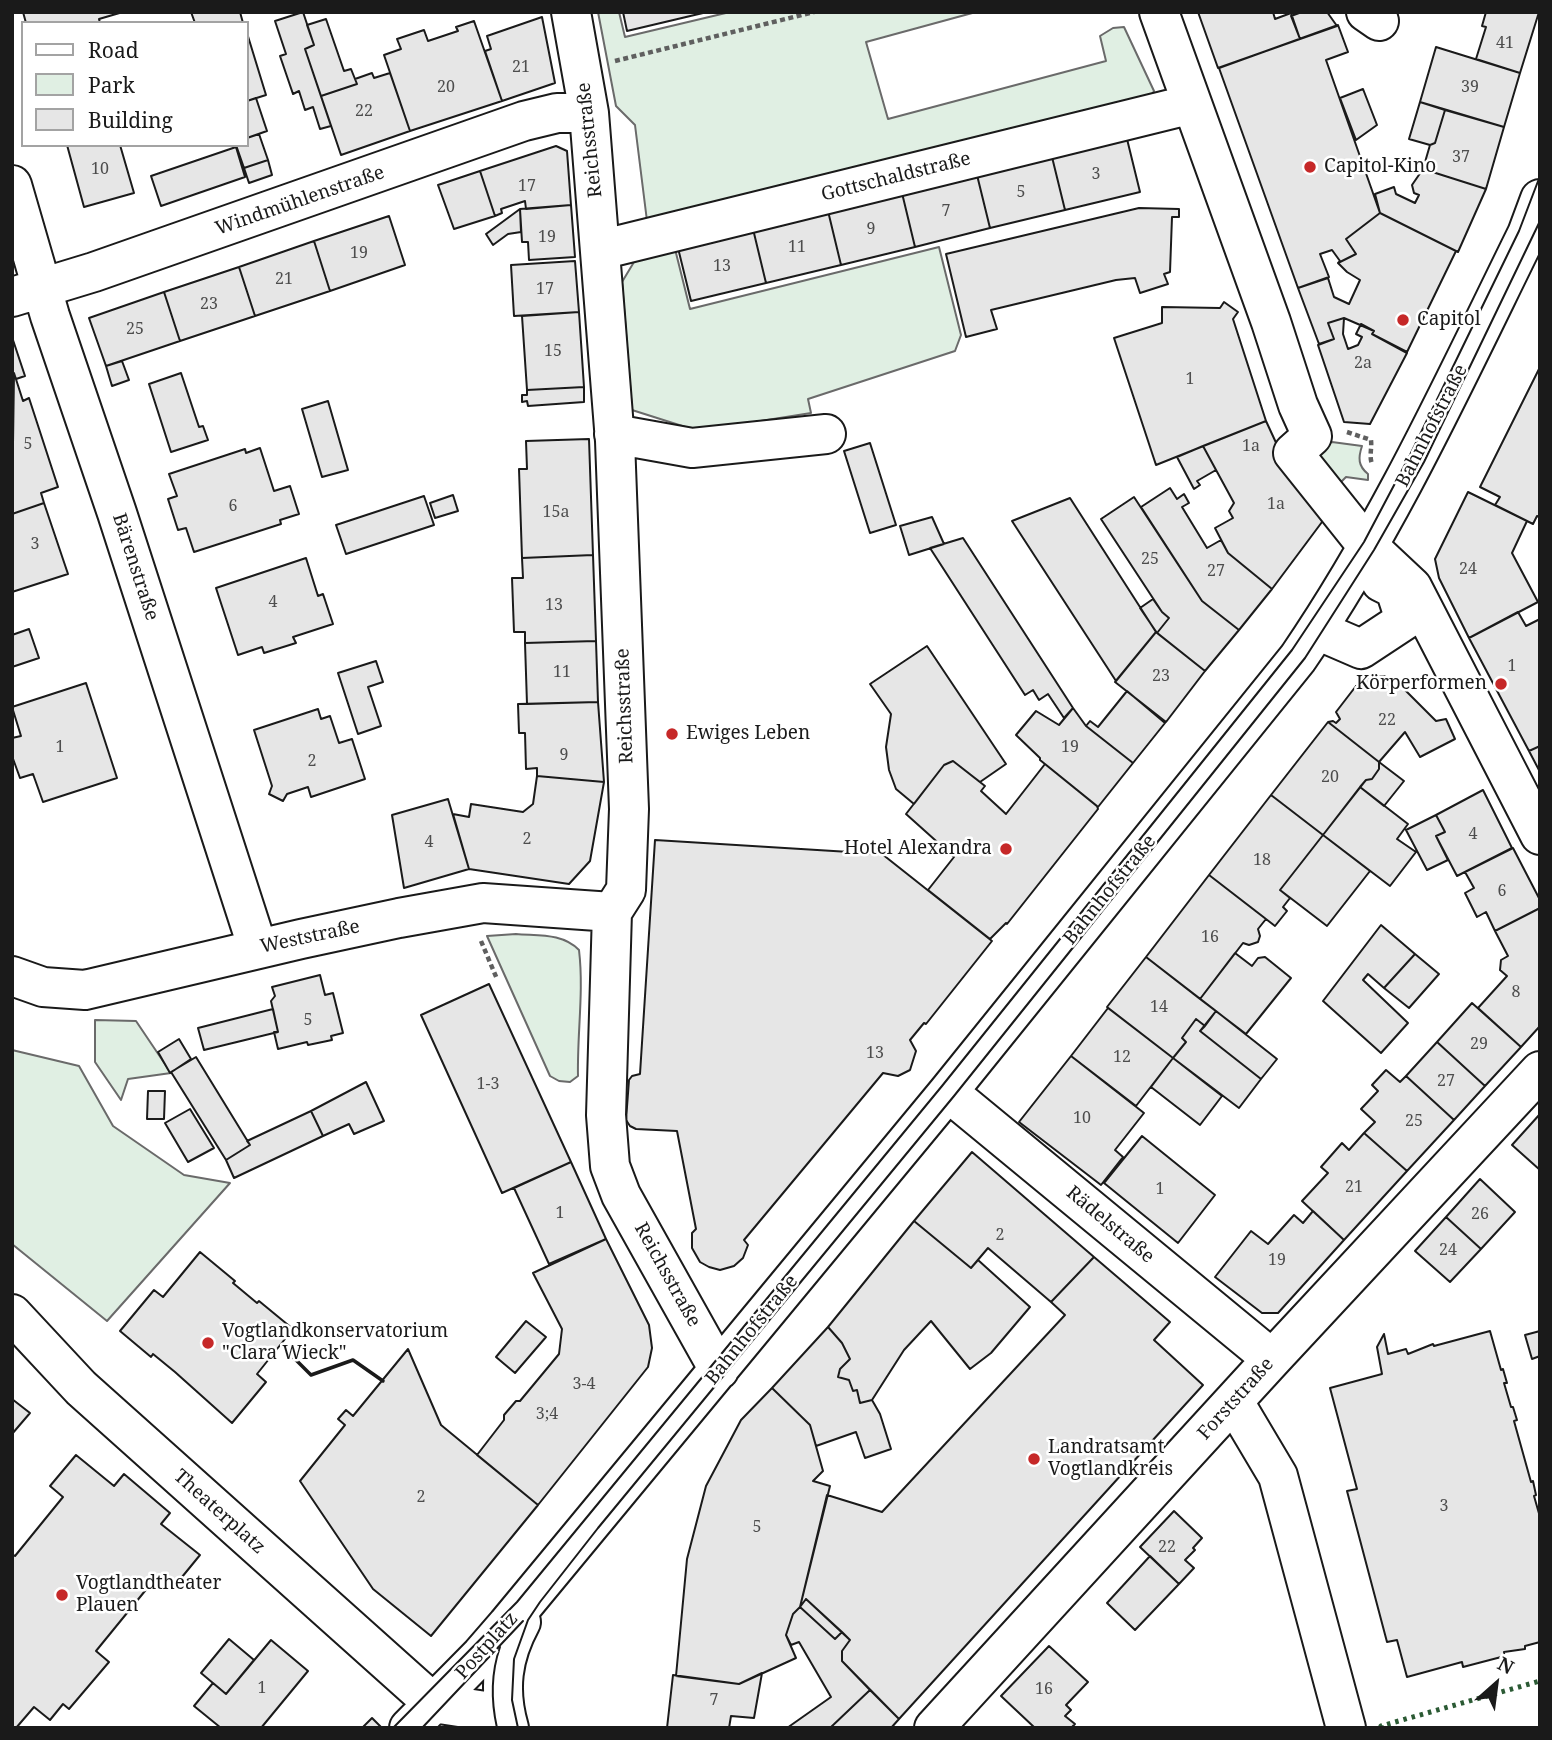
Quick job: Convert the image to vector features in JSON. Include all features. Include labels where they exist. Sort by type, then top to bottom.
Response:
[{"type":"street","name":"Reichsstraße","points":[[571,12],[589,113],[614,434],[629,809],[626,890],[612,912],[607,1140],[610,1166],[621,1195],[719,1370]]},
{"type":"street","points":[[1159,12],[1271,322],[1298,405],[1312,436],[1293,453],[1364,542],[1412,587],[1540,835]]},
{"type":"street","name":"Gottschaldstraße","points":[[600,250],[1192,104]]},
{"type":"street","name":"Windmühlenstraße","points":[[27,293],[392,169],[524,121],[557,113],[589,113]]},
{"type":"street","name":"Bärenstraße","points":[[12,185],[27,293],[117,513],[258,949]]},
{"type":"street","name":"Bahnhofstraße","points":[[591,1523],[948,1091],[1298,658],[1418,458],[1535,224]]},
{"type":"street","points":[[614,434],[692,448],[826,434]]},
{"type":"street","points":[[1317,630],[1361,649],[1405,620],[1395,589],[1369,576],[1340,592]]},
{"type":"street","name":"Weststraße","points":[[12,976],[43,987],[85,990],[399,918],[483,903],[612,912]]},
{"type":"street","name":"Forststraße","points":[[934,1728],[1540,1071]]},
{"type":"street","name":"Rädelstraße","points":[[948,1091],[1272,1359]]},
{"type":"street","name":"Theaterplatz","points":[[12,1314],[81,1388],[421,1716]]},
{"type":"street","points":[[1234,1402],[1278,1476],[1346,1728]]},
{"type":"street","name":"Postplatz","points":[[421,1716],[481,1655],[591,1523]]},
{"type":"street","name":"Postplatz","points":[[421,1716],[507,1721],[502,1682],[504,1660],[511,1640],[540,1586]]},
{"type":"path","points":[[581,69],[814,12]]},
{"type":"path","points":[[481,941],[498,979]]},
{"type":"green space","points":[[598,12],[619,12],[625,37],[730,12],[976,12],[866,42],[888,119],[1106,61],[1100,36],[1113,28],[1124,27],[1154,91],[1148,102],[648,229],[635,125],[616,106]]},
{"type":"green space","points":[[674,245],[690,309],[939,247],[961,335],[955,351],[808,399],[811,413],[698,431],[632,410],[622,282],[634,262]]},
{"type":"green space","points":[[1332,442],[1362,446],[1360,462],[1368,474],[1368,480],[1346,477],[1341,482],[1305,451]]},
{"type":"green space","points":[[516,934],[558,938],[579,950],[581,982],[578,1076],[570,1082],[559,1081],[550,1076],[487,936]]},
{"type":"green space","points":[[95,1020],[136,1021],[171,1073],[128,1079],[121,1100],[95,1062]]},
{"type":"green space","points":[[12,1050],[79,1066],[113,1126],[184,1175],[230,1183],[107,1321],[12,1244]]},
{"type":"building","points":[[23,12],[123,12],[100,21],[25,21]]},
{"type":"building","points":[[191,12],[240,12],[242,21],[194,21]]},
{"type":"building","points":[[303,12],[314,45],[305,49],[331,126],[320,129],[313,107],[305,110],[299,91],[293,94],[280,56],[286,54],[275,21]]},
{"type":"building","points":[[623,12],[702,12],[703,13],[627,31]]},
{"type":"building","points":[[1198,12],[1273,12],[1275,19],[1291,13],[1300,39],[1218,68]]},
{"type":"building","points":[[1302,12],[1327,12],[1337,26],[1300,39],[1291,16]]},
{"type":"building","points":[[1486,12],[1539,12],[1520,73],[1476,59],[1486,27],[1482,26]]},
{"type":"building","points":[[542,17],[555,83],[502,101],[485,51],[491,49],[487,36]]},
{"type":"building","points":[[326,19],[344,71],[351,69],[357,84],[321,96],[305,49],[314,45],[307,25]]},
{"type":"building","points":[[474,21],[502,101],[410,131],[384,55],[401,49],[397,39],[424,30],[428,41],[458,31],[456,27]]},
{"type":"building","name":"Capitol-Kino","points":[[1338,25],[1348,52],[1326,60],[1380,213],[1346,239],[1356,254],[1338,263],[1340,261],[1332,250],[1320,254],[1329,277],[1298,288],[1219,68]]},
{"type":"building","points":[[248,36],[266,95],[248,101]]},
{"type":"building","points":[[1436,47],[1520,73],[1504,127],[1420,102]]},
{"type":"building","points":[[372,73],[374,78],[390,73],[410,131],[341,155],[321,96],[357,84],[355,79]]},
{"type":"building","points":[[1363,89],[1377,125],[1356,140],[1340,98]]},
{"type":"building","points":[[256,98],[267,131],[248,138],[248,101]]},
{"type":"building","points":[[1420,102],[1445,110],[1435,143],[1430,145],[1409,139]]},
{"type":"building","points":[[1445,110],[1504,127],[1486,189],[1423,169],[1430,145],[1435,143]]},
{"type":"building","points":[[259,134],[268,160],[244,168],[237,147],[248,147],[248,138]]},
{"type":"building","points":[[1127,139],[1140,192],[1065,210],[1052,157]]},
{"type":"building","points":[[556,146],[567,151],[571,205],[526,209],[525,201],[501,209],[502,213],[495,216],[480,171]]},
{"type":"building","points":[[68,147],[121,147],[134,193],[84,207]]},
{"type":"building","points":[[236,147],[245,177],[161,206],[151,176]]},
{"type":"building","points":[[1052,157],[1065,210],[990,228],[977,175]]},
{"type":"building","points":[[268,160],[272,175],[249,183],[244,168]]},
{"type":"building","points":[[1423,169],[1486,189],[1458,252],[1380,213],[1375,194],[1394,187],[1396,194],[1415,203],[1419,195],[1414,193],[1412,185]]},
{"type":"building","points":[[480,171],[495,216],[454,229],[438,185]]},
{"type":"building","points":[[977,175],[990,228],[915,247],[902,193]]},
{"type":"building","points":[[902,193],[915,247],[841,265],[828,211]]},
{"type":"building","points":[[571,205],[575,257],[529,260],[528,242],[522,242],[520,209]]},
{"type":"building","points":[[1139,208],[1179,209],[1179,217],[1172,217],[1170,272],[1164,274],[1168,284],[1140,293],[1135,278],[1116,280],[991,310],[997,329],[966,337],[946,254]]},
{"type":"building","points":[[520,209],[521,232],[508,234],[493,245],[486,234]]},
{"type":"building","points":[[828,211],[841,265],[766,283],[753,229]]},
{"type":"building","points":[[1380,213],[1456,251],[1407,352],[1372,334],[1374,331],[1344,318],[1328,323],[1334,339],[1319,344],[1298,288],[1328,278],[1334,297],[1349,304],[1360,280],[1338,263],[1356,254],[1346,239]]},
{"type":"building","points":[[389,216],[405,265],[330,291],[314,241]]},
{"type":"building","points":[[753,229],[766,283],[691,301],[678,248]]},
{"type":"building","points":[[314,241],[330,291],[255,316],[239,267]]},
{"type":"building","points":[[575,261],[579,312],[514,316],[511,265]]},
{"type":"building","points":[[239,267],[255,316],[180,341],[164,292]]},
{"type":"building","points":[[164,292],[180,341],[106,366],[89,318]]},
{"type":"building","points":[[1224,302],[1238,312],[1233,319],[1266,421],[1156,465],[1114,338],[1162,323],[1162,307],[1220,308]]},
{"type":"building","points":[[579,312],[584,387],[527,390],[522,316]]},
{"type":"building","points":[[1344,318],[1343,334],[1348,349],[1358,345],[1362,337],[1356,334],[1361,324],[1374,331],[1372,334],[1407,353],[1370,424],[1344,422],[1318,345],[1334,339],[1328,323]]},
{"type":"building","points":[[12,337],[25,376],[16,379],[12,374]]},
{"type":"building","points":[[122,361],[129,380],[112,386],[106,366]]},
{"type":"building","points":[[1540,367],[1540,517],[1537,516],[1533,524],[1495,505],[1500,497],[1480,487]]},
{"type":"building","points":[[14,373],[23,401],[29,398],[58,487],[41,493],[44,503],[12,514]]},
{"type":"building","points":[[181,373],[199,427],[203,426],[208,440],[171,452],[149,384]]},
{"type":"building","points":[[584,387],[584,402],[528,406],[527,401],[522,402],[522,395],[527,395],[527,390]]},
{"type":"building","points":[[328,401],[348,470],[322,477],[302,409]]},
{"type":"building","points":[[1266,421],[1284,460],[1320,505],[1322,522],[1272,589],[1228,553],[1215,528],[1233,518],[1229,511],[1234,503],[1203,446]]},
{"type":"building","points":[[589,439],[593,555],[522,558],[519,469],[527,469],[526,441]]},
{"type":"building","points":[[870,443],[896,525],[870,533],[844,451]]},
{"type":"building","points":[[1203,446],[1216,470],[1197,481],[1200,485],[1194,489],[1177,457]]},
{"type":"building","points":[[260,448],[274,491],[290,486],[299,514],[280,520],[281,524],[194,552],[186,528],[178,530],[168,499],[177,496],[169,474],[245,449],[246,453]]},
{"type":"building","points":[[1170,488],[1177,499],[1184,494],[1189,503],[1182,507],[1207,548],[1221,540],[1228,553],[1272,589],[1239,630],[1202,601],[1141,507]]},
{"type":"building","points":[[1468,492],[1527,521],[1512,553],[1538,602],[1469,638],[1439,578],[1435,559]]},
{"type":"building","points":[[453,495],[458,511],[435,518],[430,503]]},
{"type":"building","points":[[424,496],[434,525],[346,554],[336,525]]},
{"type":"building","points":[[1134,497],[1202,601],[1239,630],[1205,671],[1157,633],[1169,618],[1162,612],[1101,519]]},
{"type":"building","points":[[1070,498],[1156,632],[1116,681],[1012,521]]},
{"type":"building","points":[[44,503],[68,574],[12,592],[12,514]]},
{"type":"building","points":[[932,517],[944,544],[909,555],[900,526]]},
{"type":"building","points":[[963,538],[1073,708],[1064,718],[1048,694],[1039,700],[1033,690],[1025,695],[930,548]]},
{"type":"building","points":[[593,555],[596,641],[525,643],[525,632],[514,632],[512,578],[523,578],[522,558]]},
{"type":"building","points":[[306,558],[318,596],[323,594],[333,624],[293,637],[296,643],[264,653],[262,647],[238,655],[216,588]]},
{"type":"building","points":[[1153,599],[1169,618],[1157,633],[1140,608]]},
{"type":"building","points":[[1518,612],[1526,626],[1540,619],[1540,746],[1529,751],[1469,638]]},
{"type":"building","points":[[29,629],[39,658],[12,667],[12,635]]},
{"type":"building","points":[[1156,632],[1205,671],[1166,722],[1115,682]]},
{"type":"building","points":[[596,641],[598,702],[527,704],[525,643]]},
{"type":"building","points":[[927,646],[1006,764],[980,782],[953,761],[944,765],[914,804],[896,789],[889,770],[886,747],[891,714],[870,684]]},
{"type":"building","points":[[376,661],[383,682],[368,687],[381,726],[358,734],[338,673]]},
{"type":"building","points":[[1384,676],[1399,684],[1436,721],[1446,719],[1455,739],[1420,757],[1405,732],[1379,762],[1328,722],[1336,723],[1340,719],[1336,712],[1356,686],[1369,677]]},
{"type":"building","points":[[86,683],[117,778],[43,802],[33,774],[20,778],[12,756],[12,738],[21,736],[12,707]]},
{"type":"building","points":[[1127,691],[1165,723],[1133,763],[1086,726],[1090,721],[1098,727]]},
{"type":"building","points":[[598,702],[604,782],[537,776],[537,768],[526,769],[525,733],[519,733],[518,704]]},
{"type":"building","points":[[1073,708],[1086,726],[1133,763],[1098,807],[1040,760],[1016,735],[1036,711],[1059,725]]},
{"type":"building","points":[[318,709],[321,719],[330,716],[339,743],[352,739],[365,779],[311,797],[308,787],[287,794],[283,801],[269,794],[272,786],[254,730]]},
{"type":"building","points":[[1328,722],[1379,762],[1379,769],[1372,779],[1366,780],[1323,835],[1271,795]]},
{"type":"building","points":[[1540,746],[1540,772],[1529,751]]},
{"type":"building","name":"Hotel Alexandra","points":[[953,761],[985,786],[981,791],[1006,814],[1045,764],[1098,809],[1007,924],[990,939],[928,890],[954,857],[906,814],[944,765]]},
{"type":"building","points":[[1379,762],[1404,781],[1384,806],[1360,787],[1366,780],[1372,779],[1379,769]]},
{"type":"building","points":[[537,776],[604,782],[590,861],[569,884],[469,869],[453,814],[469,817],[471,804],[523,812],[533,804]]},
{"type":"building","points":[[1360,787],[1408,824],[1397,839],[1416,852],[1390,886],[1323,835]]},
{"type":"building","points":[[1483,790],[1512,848],[1457,876],[1436,836],[1445,832],[1436,815]]},
{"type":"building","points":[[1271,795],[1323,835],[1280,890],[1290,898],[1283,907],[1287,911],[1275,926],[1209,875]]},
{"type":"building","points":[[448,799],[469,869],[404,888],[392,815]]},
{"type":"building","points":[[1436,815],[1445,832],[1436,836],[1448,860],[1427,870],[1406,830]]},
{"type":"building","points":[[1323,835],[1370,871],[1327,926],[1280,890]]},
{"type":"building","points":[[655,840],[882,854],[992,941],[926,1024],[924,1023],[910,1040],[916,1051],[910,1070],[898,1076],[883,1073],[744,1240],[748,1245],[743,1258],[734,1266],[720,1270],[700,1262],[692,1248],[692,1233],[696,1229],[677,1131],[636,1129],[626,1120],[629,1080],[640,1074]]},
{"type":"building","points":[[1513,848],[1540,900],[1540,908],[1495,931],[1486,912],[1477,917],[1465,893],[1474,888],[1465,872]]},
{"type":"building","points":[[1209,875],[1266,919],[1258,929],[1258,942],[1249,945],[1243,943],[1200,999],[1146,957]]},
{"type":"building","points":[[1540,908],[1540,1026],[1521,1047],[1478,1008],[1507,976],[1500,970],[1501,960],[1508,956],[1495,931]]},
{"type":"building","points":[[1381,925],[1415,954],[1384,988],[1368,974],[1363,980],[1408,1023],[1381,1053],[1323,1001]]},
{"type":"building","points":[[1235,953],[1252,966],[1258,958],[1265,957],[1291,978],[1246,1034],[1200,999]]},
{"type":"building","points":[[1415,954],[1439,974],[1409,1008],[1384,988]]},
{"type":"building","points":[[1146,957],[1216,1011],[1205,1026],[1196,1019],[1182,1038],[1186,1042],[1173,1058],[1107,1007]]},
{"type":"building","points":[[320,975],[325,995],[333,993],[343,1033],[331,1036],[332,1040],[308,1045],[307,1042],[278,1049],[274,1032],[278,1032],[271,1001],[275,996],[272,987]]},
{"type":"building","points":[[489,984],[571,1162],[502,1193],[421,1015]]},
{"type":"building","points":[[1472,1003],[1521,1047],[1485,1086],[1437,1042]]},
{"type":"building","points":[[1108,1008],[1173,1058],[1136,1106],[1071,1056]]},
{"type":"building","points":[[273,1009],[278,1032],[204,1050],[198,1028]]},
{"type":"building","points":[[1216,1011],[1277,1059],[1261,1079],[1200,1031]]},
{"type":"building","points":[[1196,1019],[1205,1026],[1200,1031],[1261,1079],[1239,1108],[1173,1058],[1186,1042],[1182,1038]]},
{"type":"building","points":[[179,1039],[191,1059],[170,1073],[158,1052]]},
{"type":"building","points":[[1437,1042],[1485,1086],[1454,1120],[1406,1076]]},
{"type":"building","points":[[1071,1056],[1144,1113],[1115,1150],[1123,1157],[1101,1185],[1019,1122]]},
{"type":"building","points":[[196,1057],[250,1145],[226,1160],[171,1072]]},
{"type":"building","points":[[1173,1058],[1222,1096],[1200,1125],[1151,1087]]},
{"type":"building","points":[[1386,1070],[1400,1082],[1406,1076],[1454,1120],[1407,1171],[1364,1133],[1375,1122],[1361,1109],[1378,1091],[1372,1085]]},
{"type":"building","points":[[366,1082],[384,1121],[354,1134],[349,1124],[323,1136],[311,1111]]},
{"type":"building","points":[[148,1091],[165,1091],[164,1119],[147,1119]]},
{"type":"building","points":[[190,1109],[214,1148],[188,1162],[165,1123]]},
{"type":"building","points":[[311,1111],[323,1136],[234,1178],[226,1160],[250,1145],[247,1141]]},
{"type":"building","points":[[1540,1114],[1540,1170],[1512,1145]]},
{"type":"building","points":[[1364,1133],[1407,1171],[1344,1240],[1302,1201],[1328,1173],[1321,1167],[1342,1143],[1349,1150]]},
{"type":"building","points":[[1142,1136],[1215,1195],[1178,1243],[1104,1183]]},
{"type":"building","points":[[972,1152],[1094,1257],[1051,1302],[988,1248],[971,1268],[914,1221]]},
{"type":"building","points":[[571,1162],[606,1239],[549,1264],[514,1188]]},
{"type":"building","points":[[1480,1179],[1515,1212],[1481,1249],[1446,1217]]},
{"type":"building","points":[[1313,1211],[1344,1240],[1278,1313],[1262,1313],[1215,1277],[1251,1231],[1268,1244],[1294,1215],[1303,1223]]},
{"type":"building","points":[[1446,1217],[1481,1249],[1450,1282],[1415,1251]]},
{"type":"building","points":[[914,1221],[971,1268],[978,1260],[1030,1307],[991,1353],[970,1369],[931,1321],[904,1350],[872,1400],[860,1403],[857,1390],[853,1391],[849,1380],[838,1377],[840,1369],[850,1359],[842,1343],[828,1327]]},
{"type":"building","points":[[606,1239],[649,1325],[652,1348],[648,1367],[538,1505],[477,1455],[504,1420],[504,1415],[516,1401],[520,1401],[559,1354],[562,1329],[533,1273]]},
{"type":"building","name":"Vogtlandkonservatorium \"Clara Wieck\"","points":[[200,1252],[257,1303],[259,1301],[293,1329],[257,1374],[266,1382],[232,1423],[175,1372],[153,1354],[151,1357],[120,1331],[154,1290],[163,1297]]},
{"type":"building","name":"Landratsamt Vogtlandkreis","points":[[1094,1257],[1170,1322],[1154,1340],[1203,1385],[899,1719],[842,1661],[842,1651],[850,1640],[806,1599],[800,1607],[827,1495],[882,1512],[1065,1315],[1051,1302]]},
{"type":"building","points":[[526,1321],[546,1337],[515,1373],[496,1357]]},
{"type":"building","points":[[828,1327],[842,1343],[850,1359],[840,1369],[838,1377],[849,1380],[853,1391],[857,1390],[860,1403],[872,1400],[880,1414],[891,1449],[865,1458],[856,1432],[816,1446],[810,1425],[772,1388]]},
{"type":"building","points":[[1490,1331],[1517,1420],[1514,1421],[1531,1482],[1533,1481],[1540,1517],[1540,1642],[1525,1646],[1525,1649],[1504,1652],[1505,1656],[1463,1667],[1462,1662],[1407,1677],[1397,1640],[1387,1642],[1347,1491],[1357,1489],[1330,1388],[1382,1374],[1377,1347],[1384,1334],[1388,1354],[1406,1349],[1408,1354],[1433,1344],[1434,1346]]},
{"type":"building","points":[[1540,1331],[1540,1356],[1532,1359],[1525,1335]]},
{"type":"building","points":[[408,1349],[441,1425],[538,1505],[431,1636],[373,1589],[300,1481],[345,1425],[338,1419],[346,1410],[353,1416]]},
{"type":"building","points":[[772,1388],[810,1425],[823,1471],[813,1481],[830,1486],[800,1607],[793,1614],[786,1635],[796,1658],[739,1684],[676,1676],[687,1559],[706,1486],[741,1420]]},
{"type":"building","points":[[12,1399],[30,1413],[12,1434]]},
{"type":"building","points":[[76,1455],[114,1486],[124,1474],[170,1513],[161,1524],[200,1555],[173,1588],[158,1575],[96,1651],[109,1662],[69,1709],[63,1704],[50,1720],[34,1707],[16,1728],[12,1728],[12,1554],[15,1556],[63,1497],[50,1486]]},
{"type":"building","points":[[1174,1511],[1202,1538],[1185,1560],[1194,1568],[1179,1584],[1140,1547]]},
{"type":"building","points":[[1150,1556],[1179,1584],[1135,1630],[1107,1603]]},
{"type":"building","points":[[806,1599],[842,1632],[835,1639],[800,1607]]},
{"type":"building","points":[[800,1607],[835,1639],[842,1632],[850,1640],[842,1651],[842,1661],[870,1690],[830,1728],[787,1728],[831,1697],[799,1642],[791,1645],[786,1635],[793,1614]]},
{"type":"building","points":[[229,1639],[254,1660],[226,1694],[201,1673]]},
{"type":"building","points":[[271,1640],[308,1671],[261,1728],[221,1728],[194,1706],[213,1683],[226,1694]]},
{"type":"building","points":[[1049,1646],[1088,1682],[1066,1705],[1071,1710],[1065,1716],[1075,1724],[1071,1728],[1035,1728],[1001,1696]]},
{"type":"building","points":[[762,1673],[754,1718],[731,1716],[729,1728],[667,1728],[673,1675],[739,1684]]},
{"type":"building","points":[[870,1690],[899,1719],[891,1728],[830,1728]]},
{"type":"building","points":[[372,1718],[382,1728],[362,1728]]},
{"type":"tram line","points":[[393,1728],[517,1602],[942,1086],[1292,650],[1364,542],[1410,455],[1519,231],[1540,176]]},
{"type":"tram line","points":[[518,1728],[512,1700],[514,1659],[528,1620],[540,1602],[954,1096],[1305,658],[1374,550],[1424,462],[1540,221]]},
{"type":"tram line","points":[[422,1728],[523,1621]]},
{"type":"tram line","points":[[497,1728],[493,1687],[500,1647]]},
{"type":"hedge","points":[[1382,1728],[1381,1726],[1540,1681]]},
{"type":"wall","points":[[289,1353],[311,1375],[353,1360],[383,1381]]},
{"type":"place","name":"Capitol-Kino","points":[[1310,167]]},
{"type":"place","name":"Capitol","points":[[1403,320]]},
{"type":"place","name":"Körperformen","points":[[1501,684]]},
{"type":"place","name":"Ewiges Leben","points":[[672,734]]},
{"type":"place","name":"Hotel Alexandra","points":[[1006,849]]},
{"type":"place","name":"Vogtlandkonservatorium \"Clara Wieck\"","points":[[208,1343]]},
{"type":"place","name":"Landratsamt Vogtlandkreis","points":[[1034,1459]]},
{"type":"place","name":"Vogtlandtheater Plauen","points":[[62,1595]]}]
